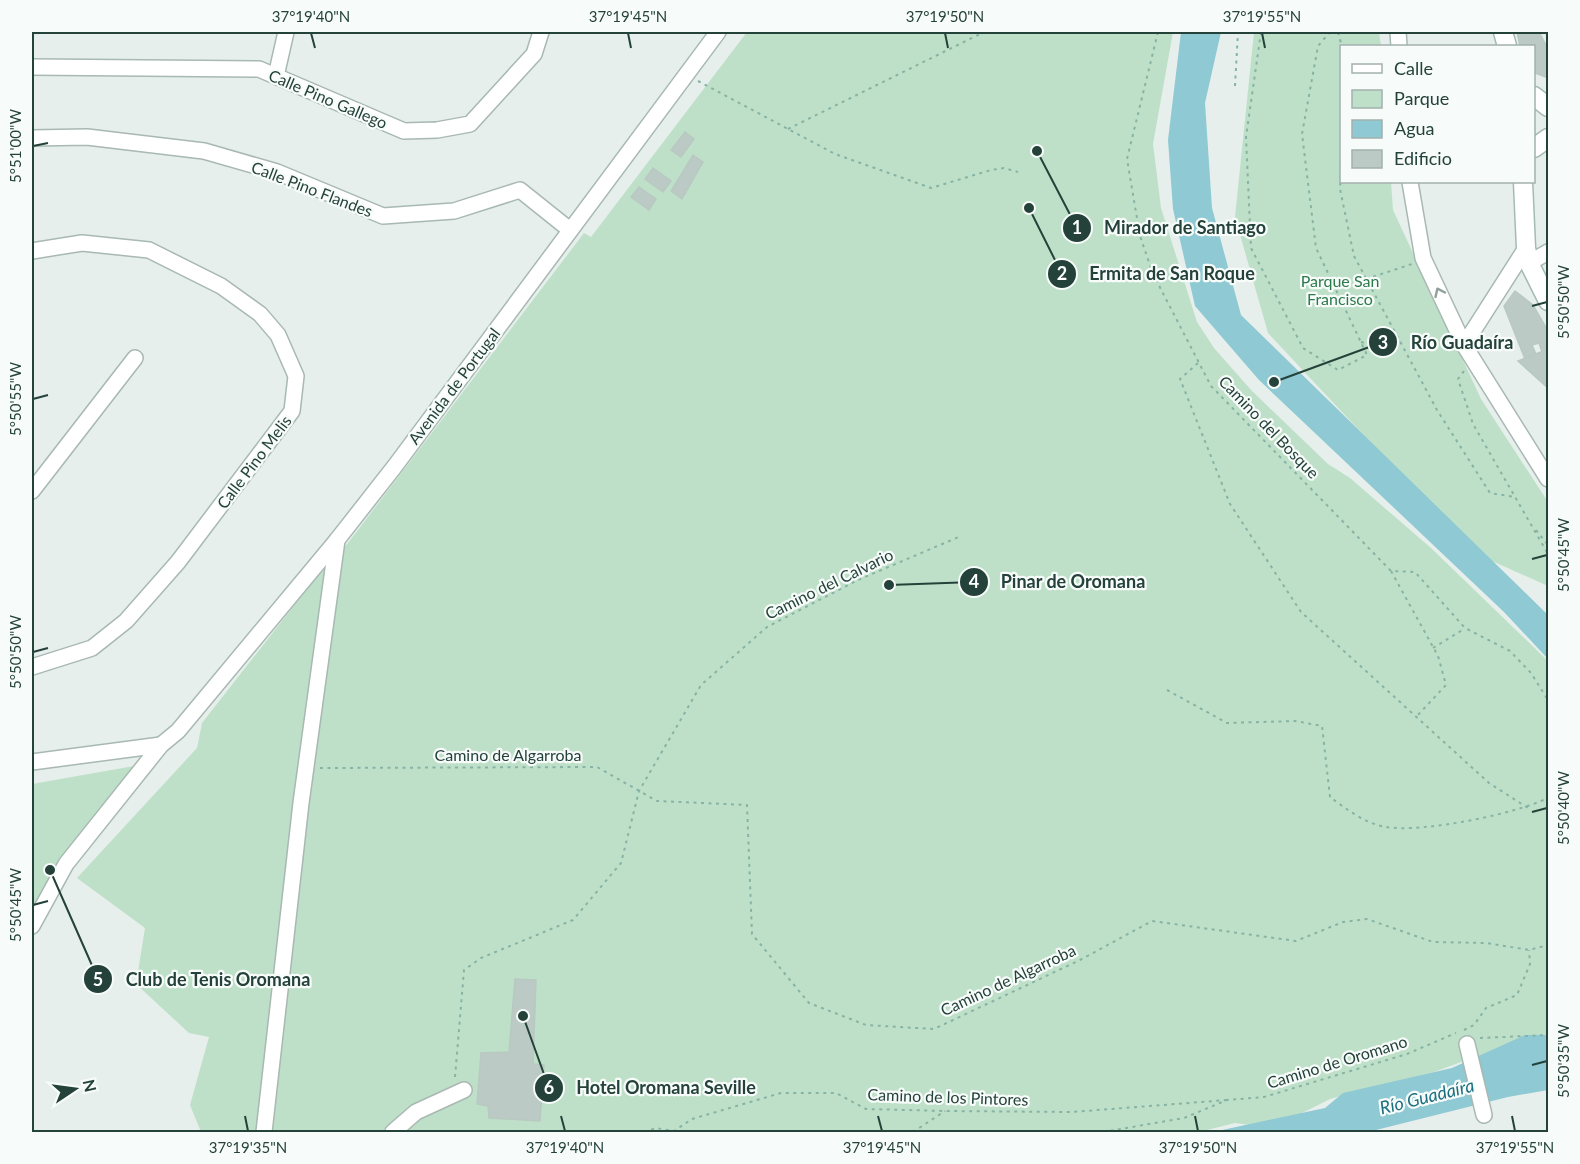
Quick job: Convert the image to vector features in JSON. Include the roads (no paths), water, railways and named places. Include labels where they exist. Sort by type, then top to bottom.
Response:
[{"type":"main road","points":[[1535,97],[1548,107]]},
{"type":"main road","points":[[1526,185],[1527,256],[1548,301]]},
{"type":"street","points":[[276,76],[286,32]]},
{"type":"street","name":"Calle Pino Gallego","points":[[32,67],[259,69],[404,131],[437,130],[470,124],[534,54],[541,32]]},
{"type":"street","name":"Avenida de Portugal","points":[[32,926],[66,864],[161,745],[178,731],[337,540],[684,74],[718,32]]},
{"type":"street","name":"Calle Pino Flandes","points":[[32,138],[87,137],[204,151],[277,172],[383,216],[454,211],[520,190],[570,230]]},
{"type":"street","points":[[1410,183],[1423,258],[1464,345],[1548,479]]},
{"type":"street","name":"Calle Pino Melis","points":[[32,251],[82,243],[149,250],[221,286],[260,314],[278,335],[296,376],[292,411],[178,562],[126,621],[92,648],[32,667]]},
{"type":"street","points":[[1464,345],[1527,256],[1548,252]]},
{"type":"street","points":[[32,491],[135,358]]},
{"type":"street","points":[[264,1132],[305,768],[337,540]]},
{"type":"street","points":[[32,762],[161,745]]},
{"type":"street","points":[[1471,1041],[1484,1115]]},
{"type":"street","points":[[393,1132],[416,1112],[459,1093]]},
{"type":"water","points":[[1181,32],[1221,32],[1205,103],[1212,208],[1241,315],[1548,615],[1548,659],[1504,612],[1259,380],[1195,306],[1173,209],[1168,140]]},
{"type":"water","points":[[1525,1035],[1548,1035],[1548,1090],[1508,1097],[1368,1132],[1213,1132],[1325,1108],[1343,1093],[1452,1068]]},
{"type":"place","name":"Mirador de Santiago","points":[[1037,151]]},
{"type":"place","name":"Ermita de San Roque","points":[[1029,208]]},
{"type":"place","name":"Río Guadaíra","points":[[1274,382]]},
{"type":"place","name":"Pinar de Oromana","points":[[889,585]]},
{"type":"place","name":"Club de Tenis Oromana","points":[[50,870]]},
{"type":"place","name":"Hotel Oromana Seville","points":[[523,1016]]},
{"type":"park label","name":"Parque San Francisco","points":[[1340,290]]}]
